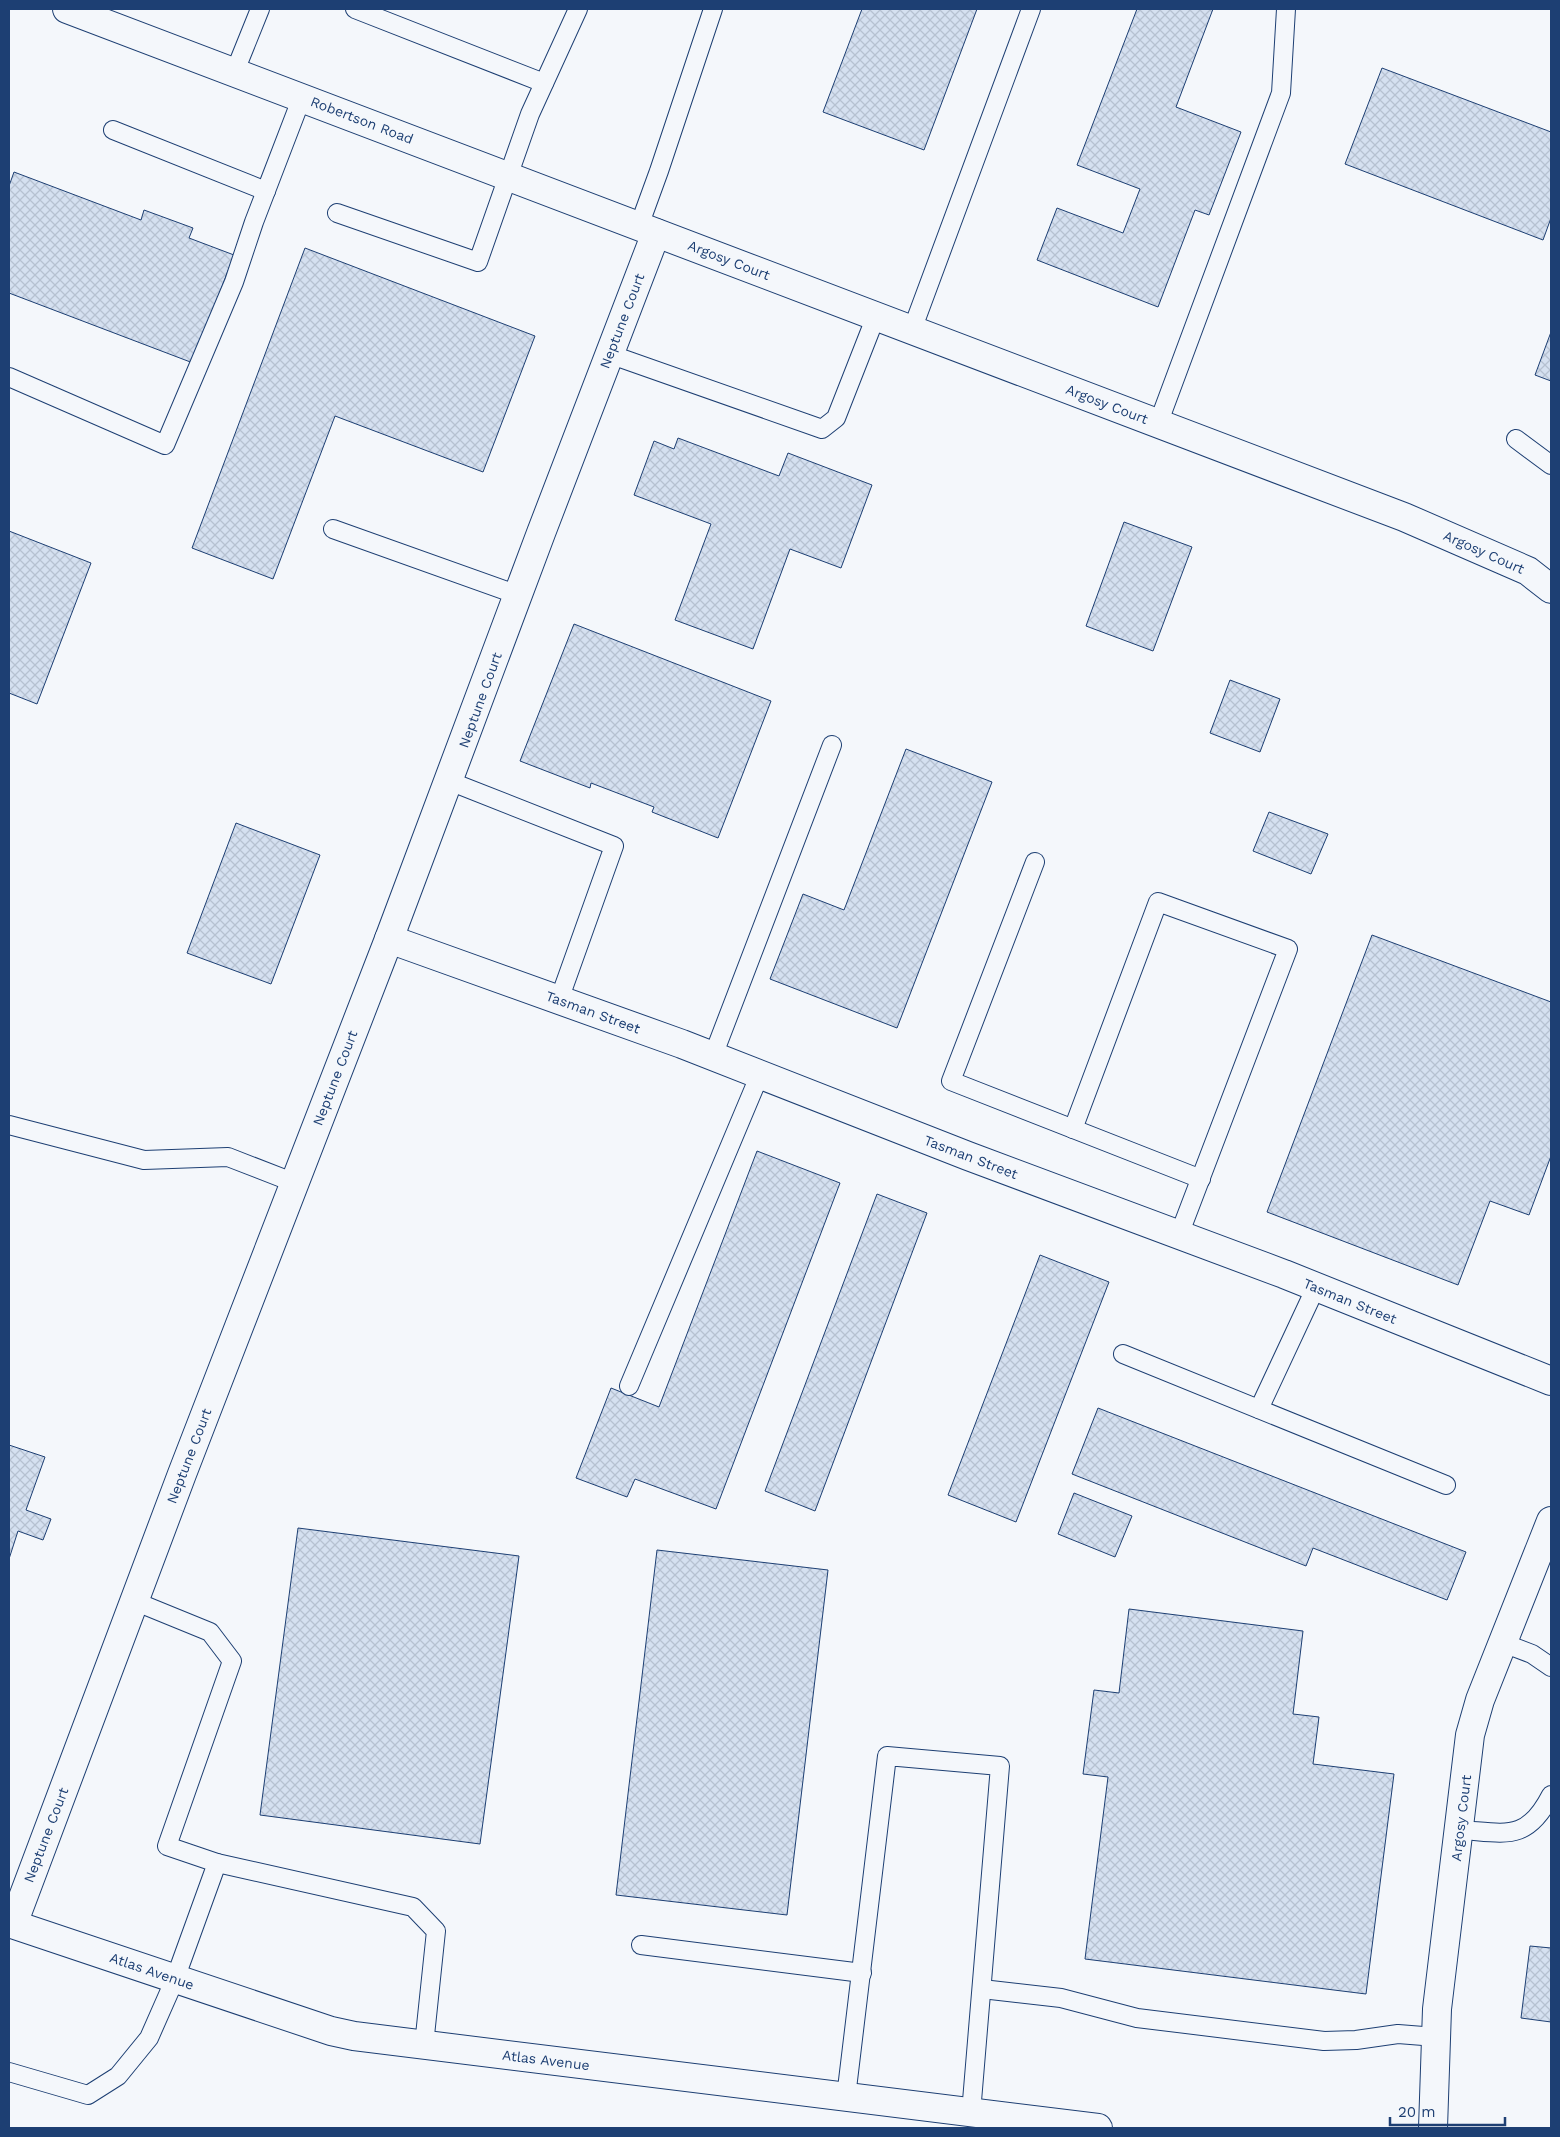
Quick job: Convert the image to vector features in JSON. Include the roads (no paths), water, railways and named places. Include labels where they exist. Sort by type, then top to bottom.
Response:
[{"type":"street","name":"Robertson Road","points":[[67,9],[235,71],[648,229]]},
{"type":"street","name":"Argosy Court","points":[[648,229],[1404,518],[1528,571],[1551,589]]},
{"type":"street","name":"Neptune Court","points":[[11,1924],[450,781],[518,595],[610,354],[648,229]]},
{"type":"street","name":"Tasman Street","points":[[389,939],[713,1056],[1316,1287],[1551,1381]]},
{"type":"street","name":"Argosy Court","points":[[1433,2128],[1437,2009],[1461,1830],[1470,1735],[1480,1700],[1548,1537]]},
{"type":"street","name":"Atlas Avenue","points":[[11,1924],[331,2031],[424,2045],[1098,2128]]},
{"type":"lane","points":[[235,71],[260,9]]},
{"type":"lane","points":[[355,9],[544,83]]},
{"type":"lane","points":[[338,213],[478,262],[508,176],[544,83],[578,9]]},
{"type":"lane","points":[[648,229],[660,171],[713,9]]},
{"type":"lane","points":[[912,330],[1031,9]]},
{"type":"lane","points":[[1158,424],[1281,93],[1286,9]]},
{"type":"lane","points":[[9,377],[165,445],[234,282],[302,97]]},
{"type":"lane","points":[[113,130],[266,191]]},
{"type":"lane","points":[[610,354],[822,429],[836,418],[876,316]]},
{"type":"lane","points":[[1516,439],[1551,465]]},
{"type":"lane","points":[[333,529],[518,595]]},
{"type":"lane","points":[[713,1056],[832,745]]},
{"type":"lane","points":[[450,781],[614,846],[559,1000]]},
{"type":"lane","points":[[1035,862],[951,1082],[1201,1179]]},
{"type":"lane","points":[[1073,1129],[1158,902],[1288,949],[1179,1235]]},
{"type":"lane","points":[[629,1386],[760,1074]]},
{"type":"lane","points":[[9,1125],[144,1160],[228,1157],[295,1183]]},
{"type":"lane","points":[[1259,1409],[1316,1287]]},
{"type":"lane","points":[[1123,1354],[1446,1485]]},
{"type":"lane","points":[[134,1601],[210,1632],[232,1661],[167,1846],[217,1863],[412,1908],[436,1931],[424,2045]]},
{"type":"lane","points":[[1503,1643],[1532,1654],[1551,1667]]},
{"type":"lane","points":[[846,2097],[887,1756],[1000,1766],[971,2113]]},
{"type":"lane","points":[[1461,1830],[1511,1834],[1534,1822],[1551,1795]]},
{"type":"lane","points":[[9,2072],[88,2095],[118,2076],[149,2038],[175,1979],[217,1863]]},
{"type":"lane","points":[[641,1945],[862,1973]]},
{"type":"lane","points":[[982,1990],[1061,1998],[1137,2018],[1324,2041],[1356,2040],[1398,2034],[1436,2037]]}]
